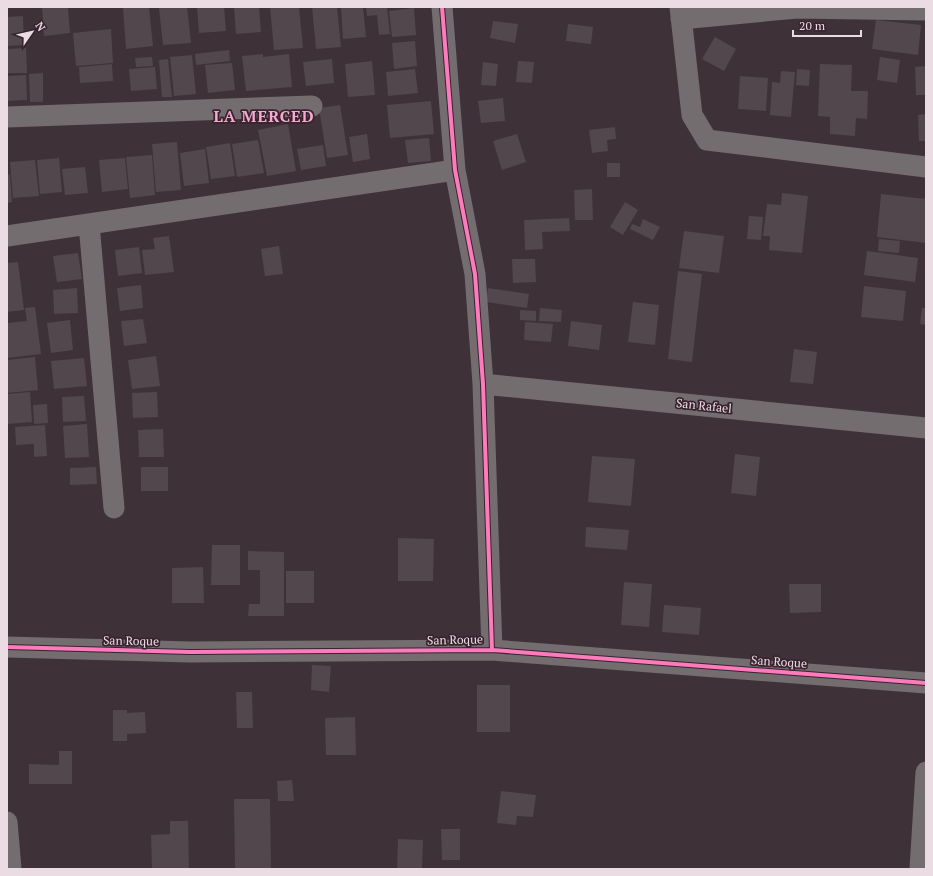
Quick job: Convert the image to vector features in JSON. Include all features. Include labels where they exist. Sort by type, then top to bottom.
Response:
[{"type":"street","points":[[442,7],[455,170],[475,274],[483,384],[492,650]]},
{"type":"street","points":[[926,10],[797,8],[680,13],[692,115],[707,140],[926,167]]},
{"type":"street","points":[[7,117],[312,106]]},
{"type":"street","points":[[7,236],[455,170]]},
{"type":"street","points":[[88,224],[114,508]]},
{"type":"street","name":"San Rafael","points":[[483,384],[926,428]]},
{"type":"street","name":"San Roque","points":[[7,647],[190,652],[492,650],[926,683]]},
{"type":"street","points":[[920,869],[926,772]]},
{"type":"street","points":[[7,822],[11,869]]},
{"type":"building","points":[[42,7],[68,7],[70,33],[44,36]]},
{"type":"building","points":[[149,7],[153,46],[126,49],[123,8]]},
{"type":"building","points":[[187,7],[191,43],[163,45],[159,8]]},
{"type":"building","points":[[197,7],[224,7],[226,31],[199,33]]},
{"type":"building","points":[[234,7],[259,7],[261,32],[236,34]]},
{"type":"building","points":[[270,7],[299,7],[303,48],[274,50]]},
{"type":"building","points":[[312,7],[337,7],[341,47],[316,49]]},
{"type":"building","points":[[341,7],[363,7],[366,37],[343,39]]},
{"type":"building","points":[[366,7],[387,7],[390,34],[379,35],[377,15],[367,16]]},
{"type":"building","points":[[414,8],[416,35],[392,37],[389,11]]},
{"type":"building","points":[[23,16],[24,45],[7,46],[7,17]]},
{"type":"building","points":[[876,20],[921,25],[918,55],[872,49]]},
{"type":"building","points":[[493,21],[518,24],[515,43],[490,38]]},
{"type":"building","points":[[568,24],[593,27],[591,44],[566,41]]},
{"type":"building","points":[[111,29],[113,63],[76,66],[73,33]]},
{"type":"building","points":[[715,37],[736,49],[724,71],[702,59]]},
{"type":"building","points":[[415,41],[417,66],[394,69],[392,43]]},
{"type":"building","points":[[26,48],[27,73],[7,73],[7,49]]},
{"type":"building","points":[[229,50],[230,61],[196,65],[195,54]]},
{"type":"building","points":[[263,54],[263,57],[289,54],[292,87],[246,91],[242,56]]},
{"type":"building","points":[[192,55],[196,94],[174,96],[170,57]]},
{"type":"building","points":[[152,57],[153,66],[136,67],[135,58]]},
{"type":"building","points":[[880,57],[900,60],[897,83],[877,80]]},
{"type":"building","points":[[168,59],[172,97],[162,97],[159,60]]},
{"type":"building","points":[[332,59],[334,83],[306,86],[303,62]]},
{"type":"building","points":[[372,61],[375,95],[348,97],[345,64]]},
{"type":"building","points":[[518,61],[534,62],[532,83],[516,82]]},
{"type":"building","points":[[483,62],[498,64],[496,86],[481,85]]},
{"type":"building","points":[[232,63],[235,90],[208,93],[205,65]]},
{"type":"building","points":[[112,64],[113,81],[80,83],[79,67]]},
{"type":"building","points":[[820,64],[852,65],[851,91],[868,91],[867,119],[856,118],[855,136],[830,134],[830,117],[818,116]]},
{"type":"building","points":[[926,66],[926,95],[916,95],[915,67]]},
{"type":"building","points":[[155,67],[157,89],[131,91],[129,69]]},
{"type":"building","points":[[415,69],[418,93],[388,96],[386,72]]},
{"type":"building","points":[[797,69],[810,70],[809,86],[796,85]]},
{"type":"building","points":[[781,71],[795,72],[791,117],[770,115],[772,82],[780,83]]},
{"type":"building","points":[[43,73],[43,102],[30,102],[29,74]]},
{"type":"building","points":[[26,75],[27,100],[7,101],[7,76]]},
{"type":"building","points":[[740,76],[768,78],[766,111],[738,109]]},
{"type":"building","points":[[503,98],[505,121],[481,123],[478,101]]},
{"type":"building","points":[[431,101],[434,134],[390,138],[387,105]]},
{"type":"building","points":[[340,105],[348,155],[327,158],[319,108]]},
{"type":"building","points":[[926,114],[926,141],[919,141],[918,115]]},
{"type":"building","points":[[288,124],[296,171],[267,176],[258,130]]},
{"type":"building","points":[[615,127],[616,139],[607,140],[608,151],[592,153],[589,130]]},
{"type":"building","points":[[367,134],[370,159],[353,162],[349,137]]},
{"type":"building","points":[[517,134],[526,162],[502,170],[493,141]]},
{"type":"building","points":[[429,138],[431,161],[408,163],[405,140]]},
{"type":"building","points":[[258,140],[264,173],[237,177],[232,144]]},
{"type":"building","points":[[177,142],[181,190],[156,192],[152,144]]},
{"type":"building","points":[[230,143],[235,176],[211,179],[206,147]]},
{"type":"building","points":[[323,145],[326,166],[301,170],[297,149]]},
{"type":"building","points":[[205,149],[209,183],[184,186],[180,153]]},
{"type":"building","points":[[152,155],[155,195],[130,198],[126,157]]},
{"type":"building","points":[[59,158],[62,192],[40,194],[37,160]]},
{"type":"building","points":[[125,158],[128,189],[102,192],[99,160]]},
{"type":"building","points":[[35,160],[39,196],[13,198],[10,162]]},
{"type":"building","points":[[607,163],[620,163],[620,177],[607,177]]},
{"type":"building","points":[[85,167],[88,193],[65,195],[62,169]]},
{"type":"building","points":[[10,174],[12,202],[7,203],[7,175]]},
{"type":"building","points":[[592,189],[593,220],[575,220],[574,190]]},
{"type":"building","points":[[782,193],[808,196],[802,253],[769,250],[770,236],[763,236],[767,204],[781,205]]},
{"type":"building","points":[[881,194],[926,199],[926,243],[877,237]]},
{"type":"building","points":[[625,202],[638,210],[623,235],[610,227]]},
{"type":"building","points":[[749,216],[763,217],[761,240],[747,239]]},
{"type":"building","points":[[569,218],[570,231],[542,232],[543,249],[525,250],[524,220]]},
{"type":"building","points":[[643,219],[660,227],[653,240],[630,229],[632,224],[640,227]]},
{"type":"building","points":[[684,231],[724,236],[719,273],[679,268]]},
{"type":"building","points":[[169,236],[174,272],[145,275],[142,250],[155,249],[153,238]]},
{"type":"building","points":[[879,239],[900,241],[899,253],[878,251]]},
{"type":"building","points":[[279,246],[283,274],[265,276],[261,249]]},
{"type":"building","points":[[139,247],[142,273],[118,276],[115,250]]},
{"type":"building","points":[[867,251],[918,258],[915,282],[864,275]]},
{"type":"building","points":[[78,253],[82,279],[57,282],[53,256]]},
{"type":"building","points":[[512,259],[535,259],[536,282],[513,283]]},
{"type":"building","points":[[18,262],[24,310],[7,312],[7,263]]},
{"type":"building","points":[[678,271],[702,274],[692,362],[668,359]]},
{"type":"building","points":[[141,285],[143,308],[120,311],[117,288]]},
{"type":"building","points":[[864,286],[906,291],[903,321],[861,317]]},
{"type":"building","points":[[77,288],[78,313],[54,314],[53,290]]},
{"type":"building","points":[[488,288],[529,294],[527,308],[486,302]]},
{"type":"building","points":[[633,302],[659,305],[655,345],[628,342]]},
{"type":"building","points":[[35,307],[41,354],[7,358],[7,323],[27,321],[25,308]]},
{"type":"building","points":[[540,308],[562,310],[561,322],[539,321]]},
{"type":"building","points":[[922,308],[926,308],[926,325],[920,324]]},
{"type":"building","points":[[520,310],[536,311],[536,321],[520,320]]},
{"type":"building","points":[[143,319],[147,343],[124,346],[121,321]]},
{"type":"building","points":[[70,320],[73,350],[51,353],[47,323]]},
{"type":"building","points":[[571,321],[602,325],[599,350],[568,346]]},
{"type":"building","points":[[525,322],[553,324],[551,342],[524,340]]},
{"type":"building","points":[[794,349],[817,352],[813,384],[790,382]]},
{"type":"building","points":[[156,356],[160,386],[132,389],[128,360]]},
{"type":"building","points":[[35,357],[38,390],[7,393],[7,360]]},
{"type":"building","points":[[84,358],[87,386],[54,389],[51,361]]},
{"type":"building","points":[[30,392],[32,422],[7,424],[7,394]]},
{"type":"building","points":[[157,392],[158,417],[133,418],[132,393]]},
{"type":"building","points":[[84,396],[86,421],[63,422],[62,397]]},
{"type":"building","points":[[47,404],[48,423],[34,424],[33,405]]},
{"type":"building","points":[[87,424],[89,457],[65,458],[63,426]]},
{"type":"building","points":[[45,425],[47,456],[34,457],[34,444],[16,445],[15,427]]},
{"type":"building","points":[[163,429],[164,457],[139,457],[138,430]]},
{"type":"building","points":[[735,454],[760,457],[756,496],[731,493]]},
{"type":"building","points":[[592,456],[635,459],[631,506],[588,502]]},
{"type":"building","points":[[96,467],[97,484],[70,485],[70,468]]},
{"type":"building","points":[[141,467],[168,467],[168,491],[141,491]]},
{"type":"building","points":[[586,527],[629,530],[627,550],[585,547]]},
{"type":"building","points":[[398,538],[434,539],[433,581],[398,581]]},
{"type":"building","points":[[212,545],[240,545],[240,585],[211,585]]},
{"type":"building","points":[[248,551],[284,552],[284,616],[248,616],[249,604],[260,604],[260,570],[248,570]]},
{"type":"building","points":[[203,567],[204,603],[172,603],[172,568]]},
{"type":"building","points":[[286,571],[314,571],[314,603],[286,603]]},
{"type":"building","points":[[624,582],[652,584],[649,627],[621,625]]},
{"type":"building","points":[[789,584],[821,584],[821,612],[790,613]]},
{"type":"building","points":[[664,605],[701,608],[699,635],[662,632]]},
{"type":"building","points":[[312,665],[331,666],[329,692],[311,690]]},
{"type":"building","points":[[477,685],[510,685],[510,732],[477,732]]},
{"type":"building","points":[[236,692],[252,692],[253,728],[237,728]]},
{"type":"building","points":[[113,710],[127,710],[127,713],[145,712],[146,733],[127,734],[127,741],[113,741]]},
{"type":"building","points":[[355,717],[356,755],[326,755],[325,718]]},
{"type":"building","points":[[59,751],[72,751],[72,784],[29,784],[29,764],[59,765]]},
{"type":"building","points":[[292,780],[294,801],[278,801],[277,781]]},
{"type":"building","points":[[501,791],[536,795],[533,817],[517,816],[516,825],[497,823]]},
{"type":"building","points":[[234,799],[270,799],[271,869],[235,869]]},
{"type":"building","points":[[170,821],[188,821],[189,869],[152,869],[151,835],[170,834]]},
{"type":"building","points":[[441,829],[460,829],[460,860],[442,860]]},
{"type":"building","points":[[398,839],[423,840],[422,869],[397,869]]},
{"type":"cycle path","points":[[442,7],[455,170],[475,274],[483,384],[492,650]]},
{"type":"cycle path","points":[[7,647],[190,652],[492,650],[926,683]]},
{"type":"district","name":"LA MERCED","points":[[264,116]]}]
